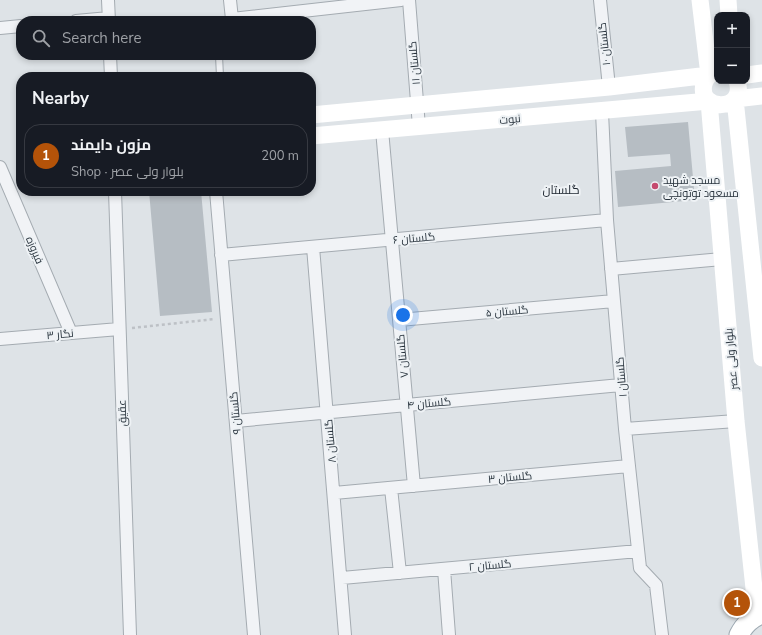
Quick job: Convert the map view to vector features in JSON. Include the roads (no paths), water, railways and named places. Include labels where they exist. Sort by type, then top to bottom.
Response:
[{"type":"main road","points":[[700,0],[713,73]]},
{"type":"main road","points":[[728,0],[729,12]]},
{"type":"main road","name":"نبوت","points":[[316,115],[609,87],[713,73]]},
{"type":"main road","name":"بلوار ولی عصر","points":[[713,73],[703,86],[706,97],[710,101],[736,421],[758,616]]},
{"type":"main road","points":[[750,74],[762,73]]},
{"type":"main road","points":[[737,84],[738,90],[735,99],[762,358]]},
{"type":"main road","points":[[602,112],[609,87]]},
{"type":"main road","points":[[735,99],[762,96]]},
{"type":"main road","name":"نبوت","points":[[316,136],[602,112],[710,101],[720,106],[726,105],[735,99]]},
{"type":"main road","points":[[739,635],[743,627],[758,616]]},
{"type":"street","points":[[108,0],[109,16]]},
{"type":"street","points":[[230,0],[231,16]]},
{"type":"street","points":[[265,16],[401,0]]},
{"type":"street","name":"گلستان ۱۱","points":[[409,0],[419,127]]},
{"type":"street","name":"گلستان ۱۰","points":[[600,0],[609,87]]},
{"type":"street","points":[[0,28],[16,26]]},
{"type":"street","points":[[110,60],[111,72]]},
{"type":"street","name":"گلستان ۱","points":[[602,112],[611,269],[625,429],[638,551],[640,568],[656,586],[662,635]]},
{"type":"street","name":"گلستان ۷","points":[[382,130],[414,486]]},
{"type":"street","name":"فیروزه","points":[[0,167],[71,333]]},
{"type":"street","name":"عقیق","points":[[115,196],[130,635]]},
{"type":"street","name":"گلستان ۹","points":[[216,196],[254,635]]},
{"type":"street","name":"گلستان ۶","points":[[222,255],[607,220]]},
{"type":"street","name":"گلستان ۸","points":[[313,247],[342,578],[345,635]]},
{"type":"street","points":[[611,269],[722,259]]},
{"type":"street","name":"گلستان ۵","points":[[399,320],[614,300]]},
{"type":"street","name":"نگار ۳","points":[[0,339],[119,329]]},
{"type":"street","name":"گلستان ۴","points":[[236,421],[621,385]]},
{"type":"street","points":[[625,429],[736,421]]},
{"type":"street","name":"گلستان ۳","points":[[334,493],[629,466]]},
{"type":"street","points":[[391,488],[400,573]]},
{"type":"street","name":"گلستان ۲","points":[[342,578],[638,551]]},
{"type":"street","points":[[444,569],[449,635]]},
{"type":"lane","points":[[219,60],[220,72]]},
{"type":"place","name":"مسجد شهید مسعود توتونچی","points":[[655,186]]},
{"type":"place","name":"مزون دایمند","points":[[737,603]]},
{"type":"district","name":"گلستان","points":[[561,190]]}]
